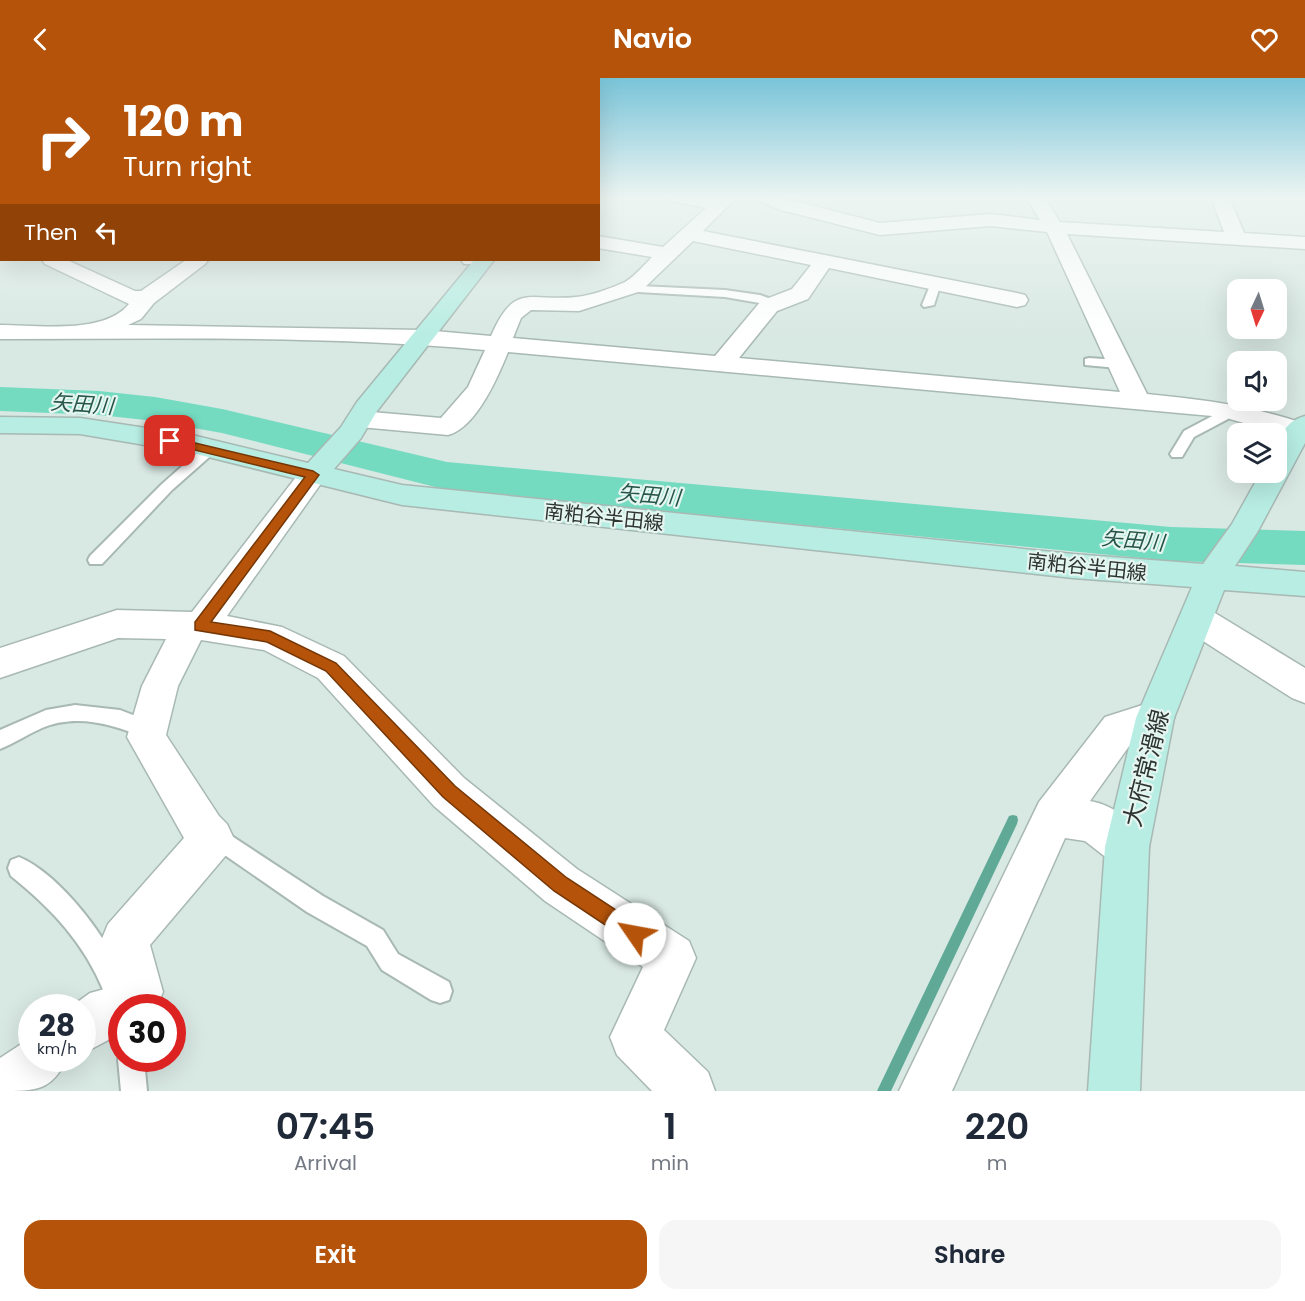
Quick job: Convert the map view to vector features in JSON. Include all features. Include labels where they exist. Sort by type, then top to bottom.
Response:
[{"type":"main road","points":[[317,472],[356,426],[478,261]]},
{"type":"main road","name":"南粕谷半田線","points":[[0,424],[80,426],[210,449],[317,472],[402,495],[1215,573],[1305,584]]},
{"type":"main road","name":"大府常滑線","points":[[1287,453],[1301,428]]},
{"type":"main road","name":"大府常滑線","points":[[1114,1091],[1127,847],[1155,718],[1198,620],[1215,573],[1243,531],[1270,483]]},
{"type":"street","points":[[611,244],[669,254]]},
{"type":"street","points":[[356,426],[448,428],[480,389],[511,315],[522,305],[534,302],[579,304],[633,286],[679,244]]},
{"type":"street","points":[[743,244],[1017,300]]},
{"type":"street","points":[[1062,244],[1137,400]]},
{"type":"street","points":[[721,364],[769,306],[800,294],[825,260]]},
{"type":"street","points":[[54,261],[131,298],[146,298]]},
{"type":"street","points":[[96,333],[133,314],[146,298],[197,261]]},
{"type":"street","points":[[0,332],[251,332],[423,338],[1137,400],[1223,409],[1301,428]]},
{"type":"street","points":[[136,994],[138,992],[125,941],[132,930],[212,839],[204,831],[167,774],[146,737],[170,662],[317,472]]},
{"type":"street","points":[[1198,620],[1305,687]]},
{"type":"street","points":[[0,663],[117,624],[196,626],[270,637],[331,667],[449,792],[561,885],[672,958],[635,1037],[689,1091]]},
{"type":"street","points":[[925,1091],[1054,816],[1119,729],[1155,718]]},
{"type":"street","points":[[1054,816],[1094,822],[1127,847]]},
{"type":"lane","points":[[928,305],[936,283]]},
{"type":"lane","points":[[633,286],[745,295],[777,303]]},
{"type":"lane","points":[[1089,362],[1118,364]]},
{"type":"lane","points":[[1177,454],[1189,434],[1223,416],[1223,409]]},
{"type":"lane","points":[[96,560],[167,487],[210,449]]},
{"type":"lane","points":[[0,740],[35,722],[59,715],[94,714],[120,717],[147,729]]},
{"type":"lane","points":[[212,839],[218,838],[315,904],[375,938],[390,962],[440,991]]},
{"type":"lane","points":[[19,868],[47,890],[107,963],[113,980],[114,994]]},
{"type":"lane","points":[[132,1072],[134,1091]]},
{"type":"waterway","name":"矢田川","points":[[0,399],[99,403],[155,409],[222,421],[447,476],[1171,544],[1305,548]]},
{"type":"waterway","points":[[884,1091],[1013,820]]},
{"type":"route","points":[[170,441],[192,444],[313,475],[201,626],[270,637],[331,667],[449,792],[561,885],[635,934]]}]
